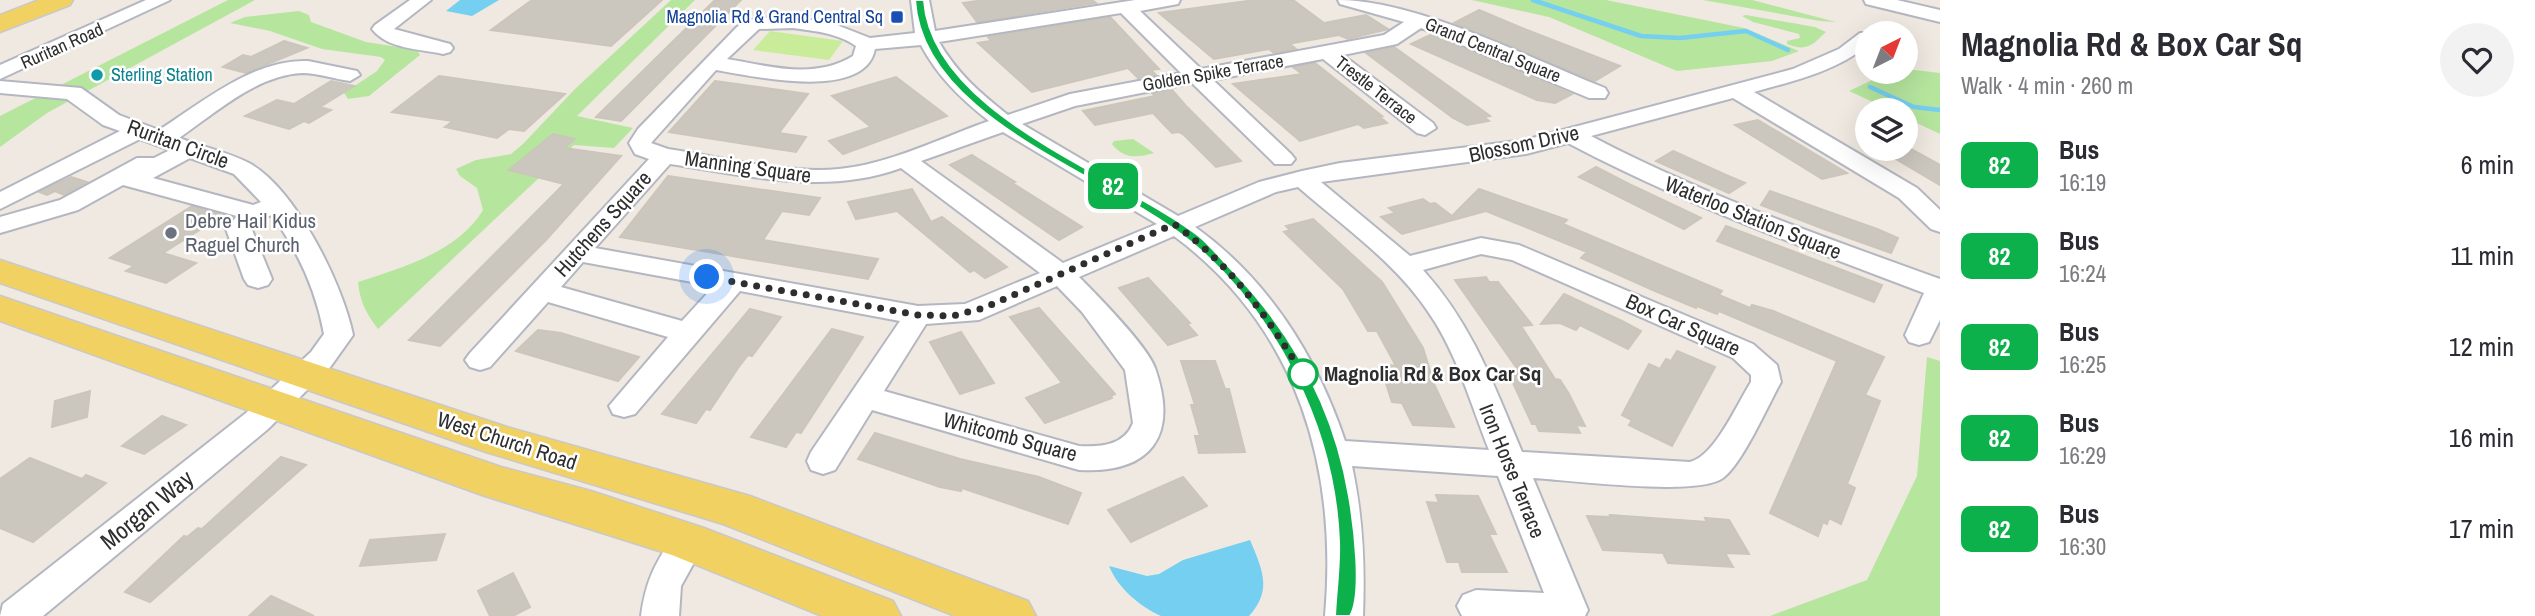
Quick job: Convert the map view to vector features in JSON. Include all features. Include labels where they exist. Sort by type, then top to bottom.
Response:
[{"type":"main road","points":[[0,12],[30,0]]},
{"type":"main road","points":[[0,24],[61,0]]},
{"type":"main road","name":"West Church Road","points":[[0,271],[112,309],[497,483],[590,509],[688,541],[876,616]]},
{"type":"main road","points":[[0,295],[21,293],[65,304],[112,309]]},
{"type":"main road","name":"West Church Road","points":[[0,308],[290,390],[514,445],[734,509],[1011,616]]},
{"type":"street","name":"Ruritan Road","points":[[1,84],[161,0]]},
{"type":"street","points":[[422,0],[382,29],[391,37],[443,48]]},
{"type":"street","points":[[920,0],[927,38],[961,86],[1003,123],[1049,153],[1128,194],[1196,240],[1229,272],[1282,338],[1322,415],[1334,453],[1348,541],[1344,616]]},
{"type":"street","points":[[713,62],[798,75],[824,75],[856,65],[867,53],[866,44],[927,38],[1171,0]]},
{"type":"street","name":"Grand Central Square","points":[[1347,0],[1420,20],[1597,93]]},
{"type":"street","points":[[1883,1],[1940,16]]},
{"type":"street","name":"Blossom Drive","points":[[1875,21],[1883,1]]},
{"type":"street","name":"Iron Horse Terrace","points":[[1126,8],[1292,168],[1405,266],[1438,303],[1454,329],[1569,610],[1476,606]]},
{"type":"street","name":"Golden Spike Terrace","points":[[1003,123],[1083,97],[1390,40],[1420,20]]},
{"type":"street","name":"Manning Square","points":[[866,44],[846,31],[778,22],[761,22],[748,27],[644,135],[640,143],[643,149],[664,156],[811,177],[855,174],[1003,123]]},
{"type":"street","name":"Blossom Drive","points":[[577,253],[918,315],[969,313],[1233,199],[1292,168],[1380,164],[1487,154],[1571,135],[1826,63],[1855,44]]},
{"type":"street","name":"Trestle Terrace","points":[[1327,52],[1425,128]]},
{"type":"street","points":[[265,209],[132,180],[256,80],[284,69],[303,67],[350,75]]},
{"type":"street","name":"Ruritan Circle","points":[[1,84],[73,93],[111,120],[242,169],[255,180],[265,209],[301,237],[336,313],[339,335],[290,390]]},
{"type":"street","points":[[1735,90],[1908,193],[1940,224]]},
{"type":"street","points":[[0,202],[139,130]]},
{"type":"street","name":"Waterloo Station Square","points":[[1571,135],[1711,204],[1940,289],[1919,335]]},
{"type":"street","points":[[0,225],[69,205],[177,143]]},
{"type":"street","name":"Hutchens Square","points":[[480,360],[664,156]]},
{"type":"street","name":"Whitcomb Square","points":[[863,396],[1079,458],[1099,459],[1133,447],[1144,436],[1149,422],[1140,368],[1092,306],[1061,275],[903,159]]},
{"type":"street","points":[[258,279],[239,229],[265,209]]},
{"type":"street","name":"Box Car Square","points":[[1334,453],[1690,475],[1710,470],[1722,458],[1766,382],[1766,372],[1743,351],[1519,253],[1481,246],[1405,266]]},
{"type":"street","points":[[624,406],[733,282]]},
{"type":"street","name":"Hutchens Square","points":[[543,291],[689,332]]},
{"type":"street","points":[[823,461],[918,315]]},
{"type":"street","name":"Morgan Way","points":[[16,616],[290,390]]},
{"type":"street","points":[[660,616],[663,584],[688,541]]},
{"type":"green space","points":[[228,0],[255,0],[47,113],[0,147],[0,116]]},
{"type":"green space","points":[[671,0],[695,0],[577,116],[633,128],[614,148],[574,145],[378,329],[364,307],[358,282],[411,264],[445,247],[460,237],[483,210],[477,188],[460,176],[456,169],[476,160],[511,154],[575,89]]},
{"type":"green space","points":[[1472,0],[1606,0],[1744,28],[1799,51],[1772,61],[1677,71],[1549,17]]},
{"type":"green space","points":[[1703,0],[1752,0],[1836,22],[1820,21]]},
{"type":"green space","points":[[299,11],[309,15],[311,22],[366,42],[417,50],[420,55],[369,96],[348,99],[344,93],[377,71],[385,60],[381,57],[322,49],[270,31],[230,23],[245,17]]},
{"type":"green space","points":[[1742,16],[1815,27],[1826,32],[1809,46],[1794,46],[1787,44],[1787,41],[1800,38],[1799,34],[1753,22]]},
{"type":"green space","points":[[770,31],[843,41],[829,60],[753,50]]},
{"type":"green space","points":[[1918,70],[1940,73],[1940,134],[1918,124],[1918,98],[1864,98],[1849,91],[1864,84],[1918,84]]},
{"type":"green space","points":[[1133,139],[1154,153],[1142,156],[1126,155],[1112,144],[1114,141]]},
{"type":"green space","points":[[1927,357],[1940,361],[1940,616],[1770,616],[1867,580],[1917,476]]},
{"type":"water","points":[[460,0],[499,0],[472,16],[446,11]]},
{"type":"water","points":[[1250,540],[1261,570],[1263,588],[1261,597],[1249,616],[1161,616],[1130,596],[1109,566],[1147,576],[1159,574],[1183,560]]},
{"type":"building","points":[[532,0],[662,0],[611,46],[491,30]]},
{"type":"building","points":[[715,0],[741,0],[621,121],[596,117]]},
{"type":"building","points":[[984,0],[1092,0],[1096,3],[977,22],[963,3]]},
{"type":"building","points":[[1255,0],[1293,0],[1324,23],[1366,15],[1388,29],[1348,39],[1339,35],[1293,43],[1290,44],[1296,49],[1274,53],[1269,49],[1214,59],[1159,13]]},
{"type":"building","points":[[1479,10],[1620,66],[1595,81],[1454,23]]},
{"type":"building","points":[[1110,17],[1159,69],[1151,70],[1156,75],[1138,78],[1128,68],[1032,92],[978,43],[991,41],[988,37]]},
{"type":"building","points":[[1430,35],[1572,94],[1555,103],[1537,100],[1411,44]]},
{"type":"building","points":[[284,41],[307,48],[246,73],[223,67],[243,55],[251,57]]},
{"type":"building","points":[[1394,47],[1490,116],[1484,117],[1489,121],[1467,125],[1453,118],[1366,53]]},
{"type":"building","points":[[1315,63],[1382,116],[1379,116],[1387,123],[1364,128],[1358,124],[1300,141],[1233,84],[1302,74],[1293,67]]},
{"type":"building","points":[[439,76],[565,94],[524,131],[509,129],[497,138],[445,127],[453,121],[392,112]]},
{"type":"building","points":[[896,77],[947,116],[843,154],[829,141],[871,127],[832,96]]},
{"type":"building","points":[[331,81],[354,86],[320,107],[331,110],[309,123],[304,121],[289,129],[245,116],[277,100],[294,104]]},
{"type":"building","points":[[715,81],[808,94],[779,133],[806,137],[796,152],[669,132]]},
{"type":"building","points":[[1172,90],[1241,161],[1216,167],[1184,135],[1179,132],[1172,133],[1153,113],[1095,125],[1083,111]]},
{"type":"building","points":[[1758,120],[1847,173],[1822,179],[1735,125]]},
{"type":"building","points":[[553,134],[575,139],[564,148],[621,156],[546,240],[440,346],[409,340],[564,184],[509,170]]},
{"type":"building","points":[[1673,151],[1745,183],[1729,193],[1656,161]]},
{"type":"building","points":[[1918,153],[1940,165],[1940,185],[1899,161],[1918,161]]},
{"type":"building","points":[[972,155],[1082,227],[1059,240],[950,165]]},
{"type":"building","points":[[1596,167],[1701,218],[1684,229],[1579,177]]},
{"type":"building","points":[[668,176],[820,198],[809,215],[782,211],[763,240],[878,259],[868,279],[620,237]]},
{"type":"building","points":[[71,177],[87,182],[64,195],[55,191],[47,195],[39,192]]},
{"type":"building","points":[[912,189],[931,222],[942,217],[1007,267],[985,278],[974,270],[970,272],[897,211],[856,219],[848,202]]},
{"type":"building","points":[[1479,189],[1567,220],[1563,224],[1722,291],[1719,295],[1750,308],[1752,305],[1773,311],[1884,357],[1865,395],[1880,401],[1847,484],[1855,488],[1841,524],[1829,518],[1827,524],[1823,522],[1818,536],[1770,513],[1837,361],[1719,311],[1717,314],[1697,306],[1696,308],[1655,291],[1581,258],[1587,252],[1486,211],[1402,234],[1381,217],[1395,213],[1389,208],[1423,199],[1430,204],[1435,203],[1452,216]]},
{"type":"building","points":[[1770,191],[1898,238],[1891,253],[1824,229],[1761,205]]},
{"type":"building","name":"Debre Hail Kidus Raguel Church","points":[[192,206],[223,215],[163,253],[196,263],[166,283],[126,271],[134,266],[110,258]]},
{"type":"building","points":[[1313,219],[1382,282],[1423,348],[1434,384],[1454,427],[1413,425],[1402,403],[1392,402],[1382,371],[1392,372],[1389,365],[1396,366],[1377,331],[1368,331],[1343,289],[1284,232],[1290,230],[1286,226]]},
{"type":"building","points":[[1726,226],[1882,285],[1874,302],[1717,241]]},
{"type":"building","points":[[1486,277],[1489,282],[1498,282],[1532,325],[1521,326],[1555,379],[1560,380],[1569,394],[1585,426],[1576,425],[1580,433],[1539,431],[1536,424],[1532,424],[1507,370],[1518,370],[1455,280]]},
{"type":"building","points":[[1148,278],[1190,323],[1187,324],[1197,335],[1168,345],[1119,288]]},
{"type":"building","points":[[1564,294],[1641,331],[1628,349],[1580,325],[1576,330],[1560,323],[1541,324]]},
{"type":"building","points":[[1039,308],[1115,394],[1112,398],[1045,423],[1026,398],[1062,383],[1010,317]]},
{"type":"building","points":[[750,309],[781,317],[752,356],[748,355],[738,368],[710,410],[706,409],[696,423],[662,414]]},
{"type":"building","points":[[832,329],[863,337],[801,433],[796,432],[786,447],[751,437]]},
{"type":"building","points":[[538,330],[561,333],[639,357],[618,381],[516,351]]},
{"type":"building","points":[[961,332],[994,383],[960,394],[930,342]]},
{"type":"building","points":[[1677,351],[1715,367],[1672,446],[1629,425],[1632,420],[1622,415],[1649,364],[1660,369],[1666,359],[1671,361]]},
{"type":"building","points":[[1181,361],[1215,361],[1225,389],[1229,389],[1245,452],[1199,453],[1195,436],[1200,436],[1191,405],[1195,405]]},
{"type":"building","points":[[90,391],[87,417],[52,427],[55,401]]},
{"type":"building","points":[[162,416],[186,425],[144,454],[122,446]]},
{"type":"building","points":[[875,433],[960,459],[1039,477],[1081,493],[1068,524],[962,488],[961,491],[940,487],[858,459]]},
{"type":"building","points":[[281,457],[306,465],[150,602],[125,592],[184,536],[187,537],[198,528],[202,529]]},
{"type":"building","points":[[30,458],[82,479],[86,475],[106,483],[33,542],[0,528],[0,479]]},
{"type":"building","points":[[1183,477],[1207,506],[1131,542],[1108,510]]},
{"type":"building","points":[[1436,495],[1478,496],[1496,534],[1489,534],[1507,572],[1462,572],[1459,562],[1447,562],[1427,502],[1439,503]]},
{"type":"building","points":[[1610,515],[1707,522],[1705,518],[1729,520],[1749,554],[1725,553],[1733,567],[1668,563],[1663,553],[1603,550],[1587,516],[1611,517]]},
{"type":"building","points":[[445,534],[436,560],[360,566],[370,540]]},
{"type":"building","points":[[513,573],[530,607],[513,616],[490,616],[478,591]]},
{"type":"building","points":[[271,596],[314,616],[249,616]]},
{"type":"waterway","points":[[1533,0],[1641,36],[1680,38],[1746,31],[1788,50]]},
{"type":"waterway","points":[[1870,87],[1914,107],[1940,110]]},
{"type":"bus line","name":"82","points":[[920,0],[921,18],[930,45],[961,86],[990,113],[1020,135],[1139,201],[1196,240],[1257,303],[1282,338],[1322,415],[1334,453],[1348,541],[1344,616]]},
{"type":"place","name":"Magnolia Rd & Grand Central Sq","points":[[897,17]]},
{"type":"place","name":"Sterling Station","points":[[97,75]]},
{"type":"place","name":"Debre Hail Kidus Raguel Church","points":[[171,233]]},
{"type":"place","name":"Magnolia Rd & Box Car Sq","points":[[1303,374]]},
{"type":"route","points":[[707,277],[918,315],[952,316],[984,308],[1174,224],[1196,240],[1257,303],[1304,376],[1303,374]]}]
